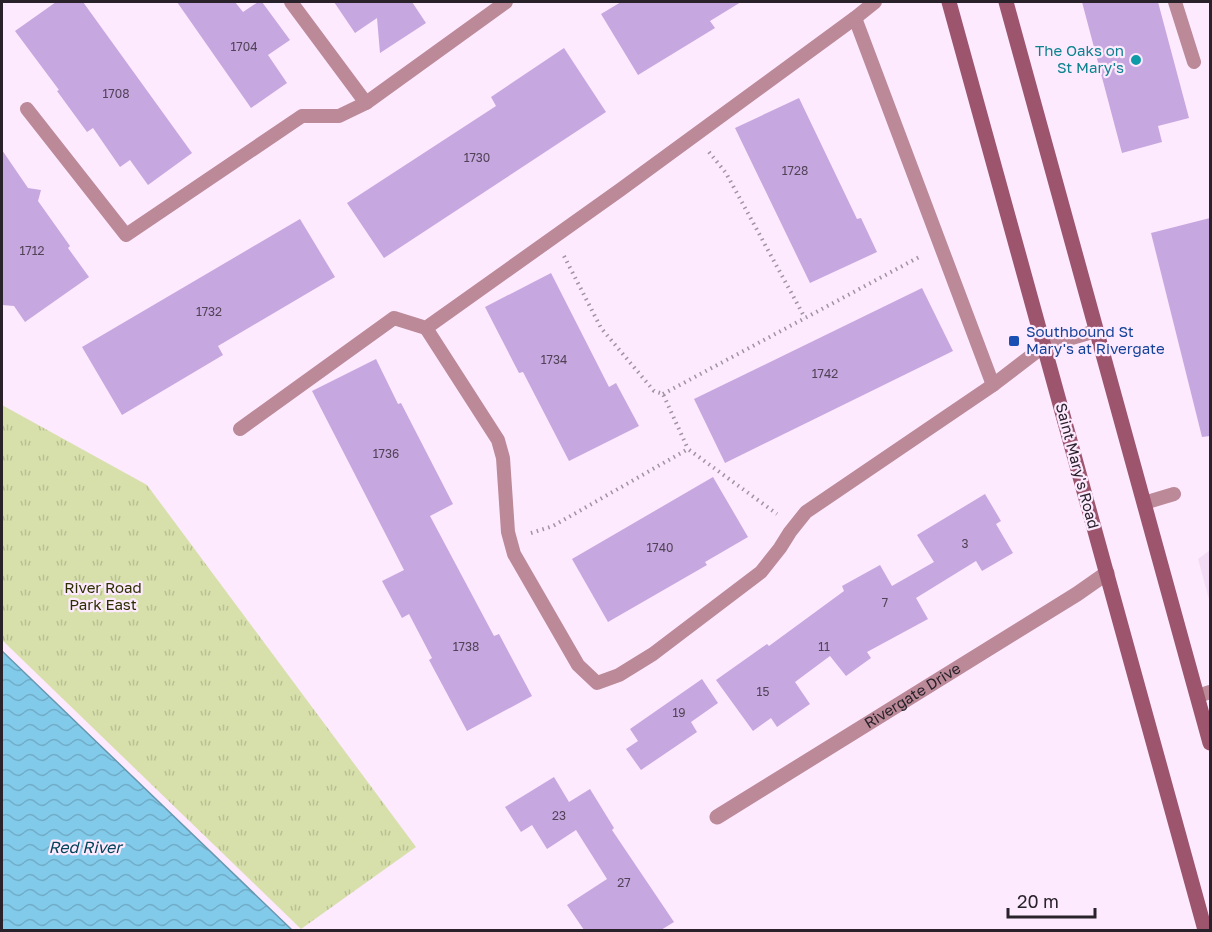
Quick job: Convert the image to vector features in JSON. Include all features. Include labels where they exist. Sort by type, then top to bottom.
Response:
[{"type":"main road","name":"Saint Mary's Road","points":[[949,2],[1205,930]]},
{"type":"main road","points":[[1005,2],[1144,503],[1204,694],[1210,743]]},
{"type":"street","name":"Rivergate Drive","points":[[717,817],[1077,594],[1107,573]]},
{"type":"lane","points":[[291,2],[366,103]]},
{"type":"lane","points":[[27,109],[126,235],[302,116],[339,116],[366,103],[506,2]]},
{"type":"lane","points":[[426,328],[696,134],[874,2]]},
{"type":"lane","points":[[1174,2],[1194,62]]},
{"type":"lane","points":[[855,18],[993,385]]},
{"type":"lane","points":[[240,429],[394,318],[426,328],[498,440],[503,458],[508,532],[514,554],[578,665],[597,683],[619,675],[653,654],[761,572],[806,512],[993,385],[1044,346],[1096,331]]},
{"type":"lane","points":[[1144,503],[1174,494]]},
{"type":"path","points":[[696,134],[726,173],[805,318]]},
{"type":"path","points":[[554,236],[601,328],[654,391],[663,394],[940,245]]},
{"type":"path","points":[[663,394],[688,449],[794,526]]},
{"type":"path","points":[[510,540],[553,526],[688,449]]},
{"type":"shaded area","points":[[1210,550],[1210,603],[1198,559]]},
{"type":"green space","name":"River Road Park East","points":[[2,405],[147,485],[416,847],[301,929],[2,640]]},
{"type":"water","name":"Red River","points":[[2,651],[292,930],[2,930]]},
{"type":"building","points":[[56,2],[83,2],[192,153],[148,185],[130,160],[120,167],[93,128],[87,132],[15,31]]},
{"type":"building","points":[[177,2],[235,2],[243,12],[258,2],[262,2],[290,40],[268,55],[287,83],[251,108]]},
{"type":"building","points":[[334,2],[412,2],[426,23],[380,53],[377,18],[355,33]]},
{"type":"building","points":[[621,2],[741,2],[710,21],[715,28],[638,75],[601,14]]},
{"type":"building","name":"The Oaks on St Mary's","points":[[1082,2],[1158,2],[1189,118],[1158,126],[1162,142],[1122,153]]},
{"type":"building","points":[[564,48],[606,112],[384,258],[347,203],[496,106],[491,97]]},
{"type":"building","points":[[799,98],[857,219],[861,218],[877,252],[810,283],[735,128]]},
{"type":"building","points":[[2,150],[28,188],[41,190],[38,201],[89,277],[25,322],[14,306],[2,305]]},
{"type":"building","points":[[1210,218],[1210,436],[1202,437],[1151,233]]},
{"type":"building","points":[[300,219],[335,277],[218,346],[223,355],[122,415],[82,347]]},
{"type":"building","points":[[551,273],[609,387],[616,383],[639,426],[569,461],[523,372],[519,373],[485,307]]},
{"type":"building","points":[[922,288],[953,351],[725,463],[694,399]]},
{"type":"building","points":[[376,359],[453,504],[430,516],[494,636],[499,634],[532,696],[467,731],[429,660],[432,658],[409,614],[402,618],[382,581],[404,570],[312,391]]},
{"type":"building","points":[[713,477],[748,537],[705,562],[707,565],[608,622],[572,559]]},
{"type":"building","points":[[985,494],[1001,521],[996,524],[1013,553],[982,571],[976,561],[916,598],[928,619],[867,652],[871,658],[846,676],[830,656],[795,682],[810,704],[777,727],[771,718],[753,731],[716,680],[767,644],[769,646],[844,591],[842,586],[880,565],[892,586],[934,562],[917,535]]},
{"type":"building","points":[[702,679],[718,703],[691,722],[697,732],[641,770],[626,749],[638,741],[630,729]]},
{"type":"building","points":[[554,777],[569,802],[590,789],[614,828],[612,830],[674,922],[661,930],[584,930],[567,905],[607,879],[576,830],[547,849],[532,825],[521,832],[505,807]]},
{"type":"place","name":"The Oaks on St Mary's","points":[[1136,60]]},
{"type":"place","name":"Southbound St Mary's at Rivergate","points":[[1014,341]]}]
